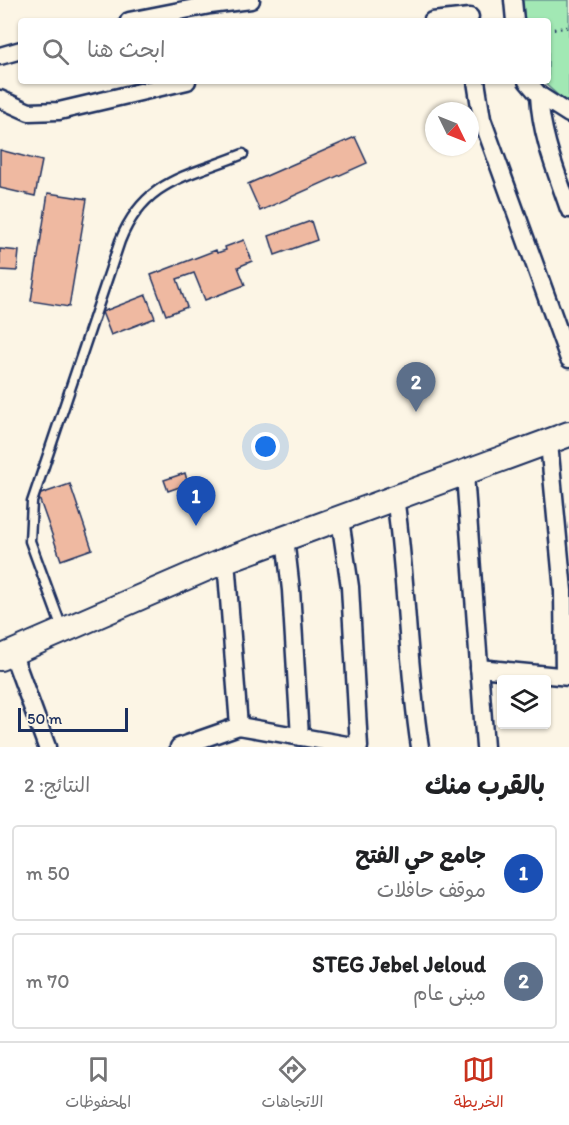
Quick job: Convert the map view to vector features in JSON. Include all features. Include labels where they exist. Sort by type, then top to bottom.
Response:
[{"type":"main road","points":[[6,655],[226,560],[559,438]]},
{"type":"street","points":[[144,18],[210,5],[251,0]]},
{"type":"street","points":[[468,0],[470,18]]},
{"type":"street","points":[[513,0],[515,18]]},
{"type":"street","points":[[0,56],[18,51]]},
{"type":"street","points":[[0,99],[29,112],[59,111],[174,84]]},
{"type":"street","points":[[476,84],[482,119],[569,359]]},
{"type":"street","points":[[530,84],[539,95],[569,114]]},
{"type":"street","points":[[539,95],[545,142],[569,208]]},
{"type":"street","points":[[479,668],[566,676],[559,438]]},
{"type":"street","points":[[465,474],[485,747]]},
{"type":"street","points":[[395,497],[404,562],[412,700],[420,747]]},
{"type":"street","points":[[178,747],[239,726],[358,747],[350,587],[340,519]]},
{"type":"street","points":[[285,538],[291,590],[300,737]]},
{"type":"street","points":[[226,560],[239,726]]},
{"type":"street","points":[[6,655],[47,747]]},
{"type":"lane","points":[[63,630],[30,541],[32,502],[120,241],[129,218],[156,189],[243,153]]},
{"type":"path","points":[[551,30],[569,27]]},
{"type":"green space","points":[[522,0],[569,0],[569,105],[545,84],[551,84],[551,18],[525,18]]},
{"type":"building","points":[[355,137],[367,163],[260,211],[248,184]]},
{"type":"building","points":[[0,150],[42,161],[35,196],[0,188]]},
{"type":"building","points":[[48,193],[87,199],[69,307],[31,301]]},
{"type":"building","points":[[311,221],[317,240],[275,255],[269,236]]},
{"type":"building","points":[[244,240],[252,261],[238,267],[245,285],[205,300],[194,273],[177,279],[187,307],[166,315],[151,275],[216,250],[217,253],[226,250],[225,247]]},
{"type":"building","points":[[0,249],[19,251],[17,271],[0,270]]},
{"type":"building","points":[[146,295],[155,318],[111,335],[102,312]]},
{"type":"building","points":[[185,473],[188,484],[168,491],[164,480]]},
{"type":"building","points":[[70,484],[92,549],[61,560],[38,495]]},
{"type":"place","name":"STEG Jebel Jeloud","points":[[416,412]]},
{"type":"place","name":"جامع حي الفتح","points":[[196,526]]}]
